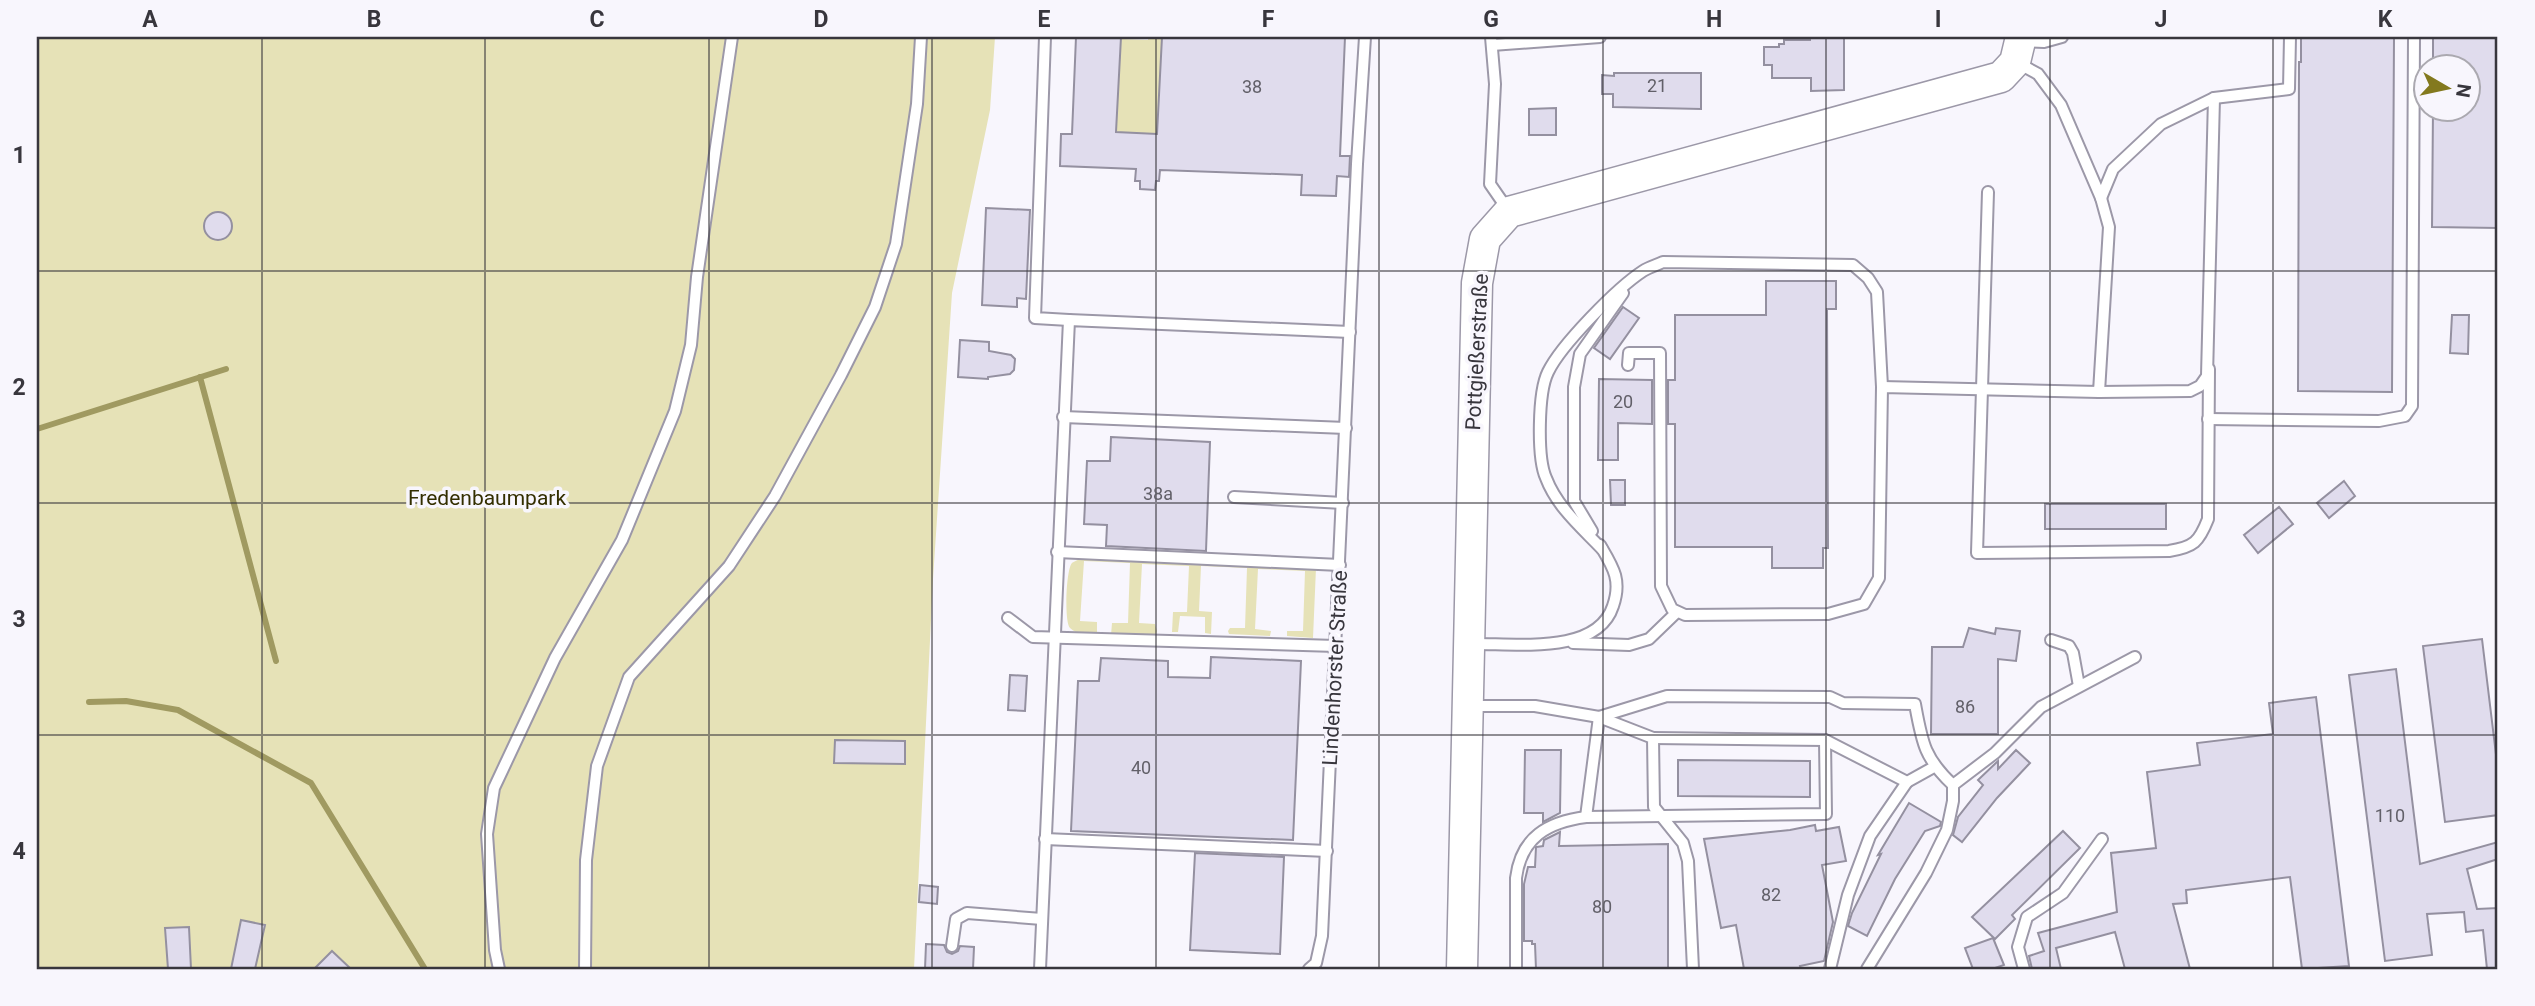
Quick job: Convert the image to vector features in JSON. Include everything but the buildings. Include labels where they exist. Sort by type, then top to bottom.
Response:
[{"type":"street","points":[[1509,212],[2014,54]]},
{"type":"street","name":"Pottgießerstraße","points":[[1462,969],[1477,283],[1485,239],[1509,212]]},
{"type":"lane","points":[[499,969],[495,950],[487,834],[494,788],[555,658],[622,540],[675,411],[691,345],[696,277],[732,37]]},
{"type":"lane","points":[[585,969],[586,860],[597,766],[629,677],[729,566],[775,496],[875,307],[896,244],[917,104],[921,37]]},
{"type":"lane","points":[[1045,37],[1035,318],[1350,332]]},
{"type":"lane","name":"Lindenhorster Straße","points":[[1309,969],[1316,963],[1322,936],[1365,37]]},
{"type":"lane","points":[[1509,212],[1490,184],[1495,84],[1491,41],[1600,37]]},
{"type":"lane","points":[[2062,37],[2014,54],[2038,75],[2061,105],[2101,198],[2109,227],[2099,392]]},
{"type":"lane","points":[[2101,198],[2113,169],[2161,124],[2214,98],[2289,89],[2290,37]]},
{"type":"lane","points":[[2208,419],[2379,421],[2405,416],[2412,406],[2414,37]]},
{"type":"lane","points":[[1988,192],[1977,553],[2169,551],[2189,547],[2201,536],[2208,519],[2214,98]]},
{"type":"lane","points":[[1602,549],[1556,500],[1544,475],[1541,459],[1542,394],[1547,373],[1591,318],[1644,271],[1663,262],[1853,265],[1868,278],[1877,292],[1882,387],[1880,578],[1864,604],[1828,614],[1685,615],[1672,609],[1661,586],[1660,354],[1629,354],[1628,365]]},
{"type":"lane","points":[[1567,643],[1591,634],[1610,617],[1616,597],[1616,572],[1574,501],[1574,387],[1580,354],[1630,282]]},
{"type":"lane","points":[[1040,969],[1069,320]]},
{"type":"lane","points":[[1882,387],[1980,391],[2190,391],[2204,383],[2209,369]]},
{"type":"lane","points":[[1063,417],[1346,428]]},
{"type":"lane","points":[[1234,497],[1343,503]]},
{"type":"lane","points":[[1058,552],[1340,565]]},
{"type":"lane","points":[[1468,644],[1629,645],[1649,639],[1677,611]]},
{"type":"lane","points":[[1008,618],[1033,637],[1054,639],[1336,646]]},
{"type":"lane","points":[[2050,640],[2069,646],[2073,653],[2079,687]]},
{"type":"lane","points":[[1953,785],[1995,753],[2041,707],[2135,657]]},
{"type":"lane","points":[[1598,717],[1667,696],[1830,697],[1843,703],[1915,704],[1923,743],[1934,768],[1953,785],[1953,801],[1947,830],[1926,873],[1867,969]]},
{"type":"lane","points":[[1468,706],[1535,706],[1598,717],[1653,738],[1825,740],[1907,782]]},
{"type":"lane","points":[[1586,817],[1598,717]]},
{"type":"lane","points":[[1653,738],[1654,807],[1683,843],[1688,862],[1693,969]]},
{"type":"lane","points":[[1516,969],[1516,878],[1518,865],[1530,841],[1564,820],[1586,817],[1826,814],[1825,740]]},
{"type":"lane","points":[[1830,969],[1848,895],[1870,836],[1907,782],[1934,768]]},
{"type":"lane","points":[[1045,839],[1327,851]]},
{"type":"lane","points":[[2024,969],[2018,947],[2027,918],[2063,893],[2102,839]]},
{"type":"lane","points":[[952,946],[956,919],[967,914],[1042,919]]},
{"type":"green space","name":"Fredenbaumpark","points":[[37,37],[995,37],[990,110],[952,293],[933,579],[914,969],[37,969]]},
{"type":"green space","points":[[1148,37],[1162,37],[1157,134],[1116,132],[1121,39],[1148,40]]},
{"type":"green space","points":[[1082,558],[1316,568],[1313,638],[1287,636],[1287,631],[1303,631],[1305,571],[1258,569],[1255,629],[1271,631],[1270,636],[1229,634],[1230,628],[1245,628],[1247,568],[1201,566],[1199,611],[1212,612],[1211,634],[1205,633],[1205,617],[1180,616],[1178,632],[1172,632],[1173,612],[1187,612],[1189,566],[1142,564],[1139,623],[1155,624],[1155,637],[1111,635],[1112,623],[1128,623],[1130,563],[1084,561],[1080,621],[1097,622],[1097,635],[1076,632],[1068,624],[1067,585],[1072,563]]},
{"type":"waterway","points":[[37,429],[226,369]]},
{"type":"waterway","points":[[200,377],[276,661]]},
{"type":"waterway","points":[[89,702],[126,701],[178,710],[311,783],[425,969]]}]
